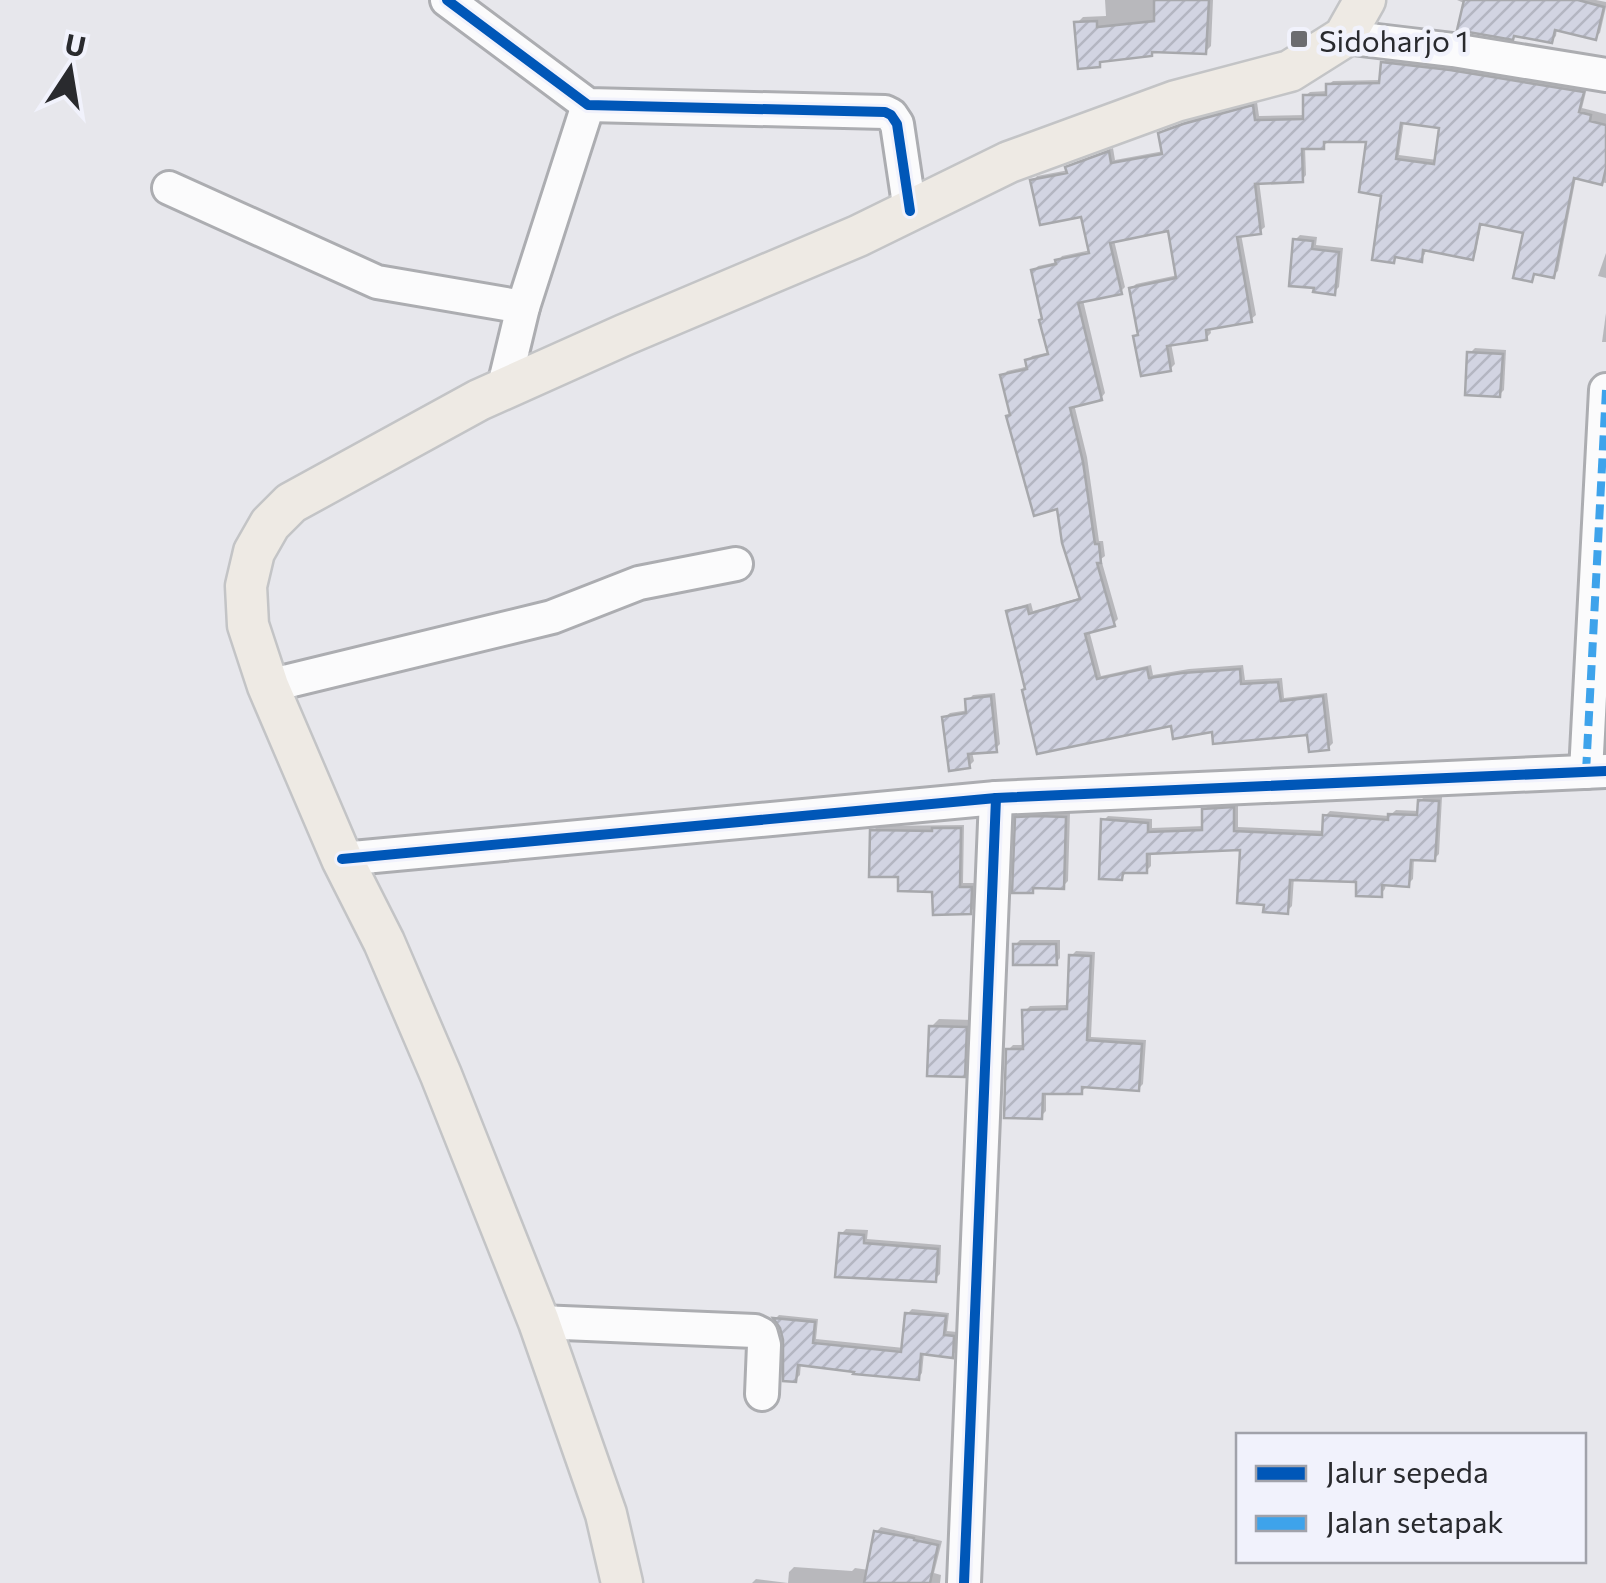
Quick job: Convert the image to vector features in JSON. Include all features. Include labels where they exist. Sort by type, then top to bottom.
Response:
[{"type":"main road","points":[[622,1583],[606,1514],[540,1322],[441,1075],[268,686],[248,625],[246,586],[254,552],[270,524],[291,503],[479,400],[858,236],[1009,162],[1176,102],[1290,71],[1344,37],[1365,0]]},
{"type":"street","points":[[447,0],[588,105],[885,112],[896,124],[910,211]]},
{"type":"street","points":[[1344,37],[1606,74]]},
{"type":"street","points":[[504,390],[522,307],[588,105]]},
{"type":"street","points":[[169,188],[377,282],[522,307]]},
{"type":"street","points":[[342,859],[996,798],[1596,771],[1606,390]]},
{"type":"street","points":[[268,686],[552,617],[639,583],[736,564]]},
{"type":"street","points":[[964,1583],[996,798]]},
{"type":"street","points":[[540,1322],[754,1331],[763,1338],[762,1394]]},
{"type":"building","points":[[1154,0],[1209,0],[1206,54],[1152,52],[1152,56],[1100,62],[1100,67],[1078,69],[1074,22],[1097,21],[1097,27],[1154,21]]},
{"type":"building","points":[[1464,0],[1578,0],[1604,7],[1596,40],[1555,30],[1552,43],[1457,30]]},
{"type":"building","points":[[1381,62],[1584,92],[1579,112],[1591,115],[1590,121],[1606,125],[1606,168],[1602,185],[1574,178],[1554,278],[1534,274],[1532,282],[1513,278],[1523,233],[1480,224],[1473,260],[1423,250],[1422,262],[1395,257],[1394,263],[1372,260],[1381,196],[1359,192],[1366,142],[1324,142],[1324,149],[1302,149],[1303,182],[1255,184],[1261,234],[1237,237],[1252,322],[1206,330],[1207,340],[1167,346],[1171,371],[1141,376],[1129,288],[1176,278],[1168,231],[1110,243],[1122,294],[1078,303],[1102,400],[1070,408],[1083,462],[1095,544],[1099,544],[1101,563],[1097,563],[1115,626],[1085,634],[1097,679],[1147,668],[1149,678],[1240,669],[1241,684],[1278,682],[1281,701],[1323,696],[1329,750],[1309,752],[1307,735],[1213,744],[1212,732],[1173,739],[1171,726],[1037,754],[1006,611],[1027,606],[1029,614],[1080,599],[1062,543],[1057,509],[1034,516],[1006,416],[1010,415],[1000,375],[1027,369],[1025,360],[1048,354],[1031,270],[1089,253],[1081,217],[1040,225],[1030,180],[1067,173],[1065,167],[1109,151],[1111,163],[1162,154],[1158,133],[1253,105],[1255,120],[1303,119],[1303,95],[1326,95],[1326,84],[1379,83]],"holes":[[[1401,123],[1439,128],[1434,164],[1396,159]]]},
{"type":"building","points":[[1293,239],[1313,241],[1312,249],[1339,252],[1335,295],[1289,286]]},
{"type":"building","points":[[1467,352],[1503,354],[1500,397],[1465,395]]},
{"type":"building","points":[[991,696],[997,752],[968,754],[970,768],[949,771],[942,717],[966,713],[965,699]]},
{"type":"building","points":[[1418,800],[1439,801],[1435,861],[1411,860],[1409,887],[1382,885],[1382,897],[1356,896],[1356,882],[1290,880],[1288,914],[1263,912],[1264,905],[1237,903],[1240,850],[1147,854],[1147,873],[1123,873],[1122,880],[1099,879],[1101,819],[1148,823],[1148,832],[1202,830],[1202,809],[1234,807],[1234,831],[1322,835],[1323,815],[1388,820],[1388,814],[1417,815]]},
{"type":"building","points":[[1015,817],[1066,817],[1064,889],[1033,888],[1033,893],[1012,893]]},
{"type":"building","points":[[961,828],[960,887],[972,887],[971,914],[933,915],[932,892],[898,891],[898,877],[869,877],[870,830]]},
{"type":"building","points":[[1013,944],[1056,944],[1057,965],[1013,965]]},
{"type":"building","points":[[1069,955],[1091,956],[1087,1040],[1142,1044],[1139,1091],[1082,1087],[1082,1094],[1043,1094],[1042,1119],[1004,1118],[1006,1049],[1023,1049],[1022,1010],[1067,1009]]},
{"type":"building","points":[[929,1026],[967,1027],[965,1077],[927,1076]]},
{"type":"building","points":[[839,1233],[864,1235],[864,1243],[938,1249],[936,1282],[835,1277]]},
{"type":"building","points":[[905,1313],[946,1316],[944,1335],[954,1336],[953,1358],[921,1354],[919,1380],[798,1365],[796,1382],[783,1381],[783,1340],[773,1318],[815,1322],[813,1343],[901,1352]]},
{"type":"building","points":[[874,1531],[938,1545],[930,1583],[864,1583]]},
{"type":"marked path","points":[[1586,772],[1606,390]]},
{"type":"cycle path","points":[[447,0],[588,105],[885,112],[897,124],[910,211]]},
{"type":"cycle path","points":[[342,859],[996,798],[1606,771]]},
{"type":"cycle path","points":[[964,1583],[996,798]]},
{"type":"place","name":"Sidoharjo 1","points":[[1299,39]]}]
